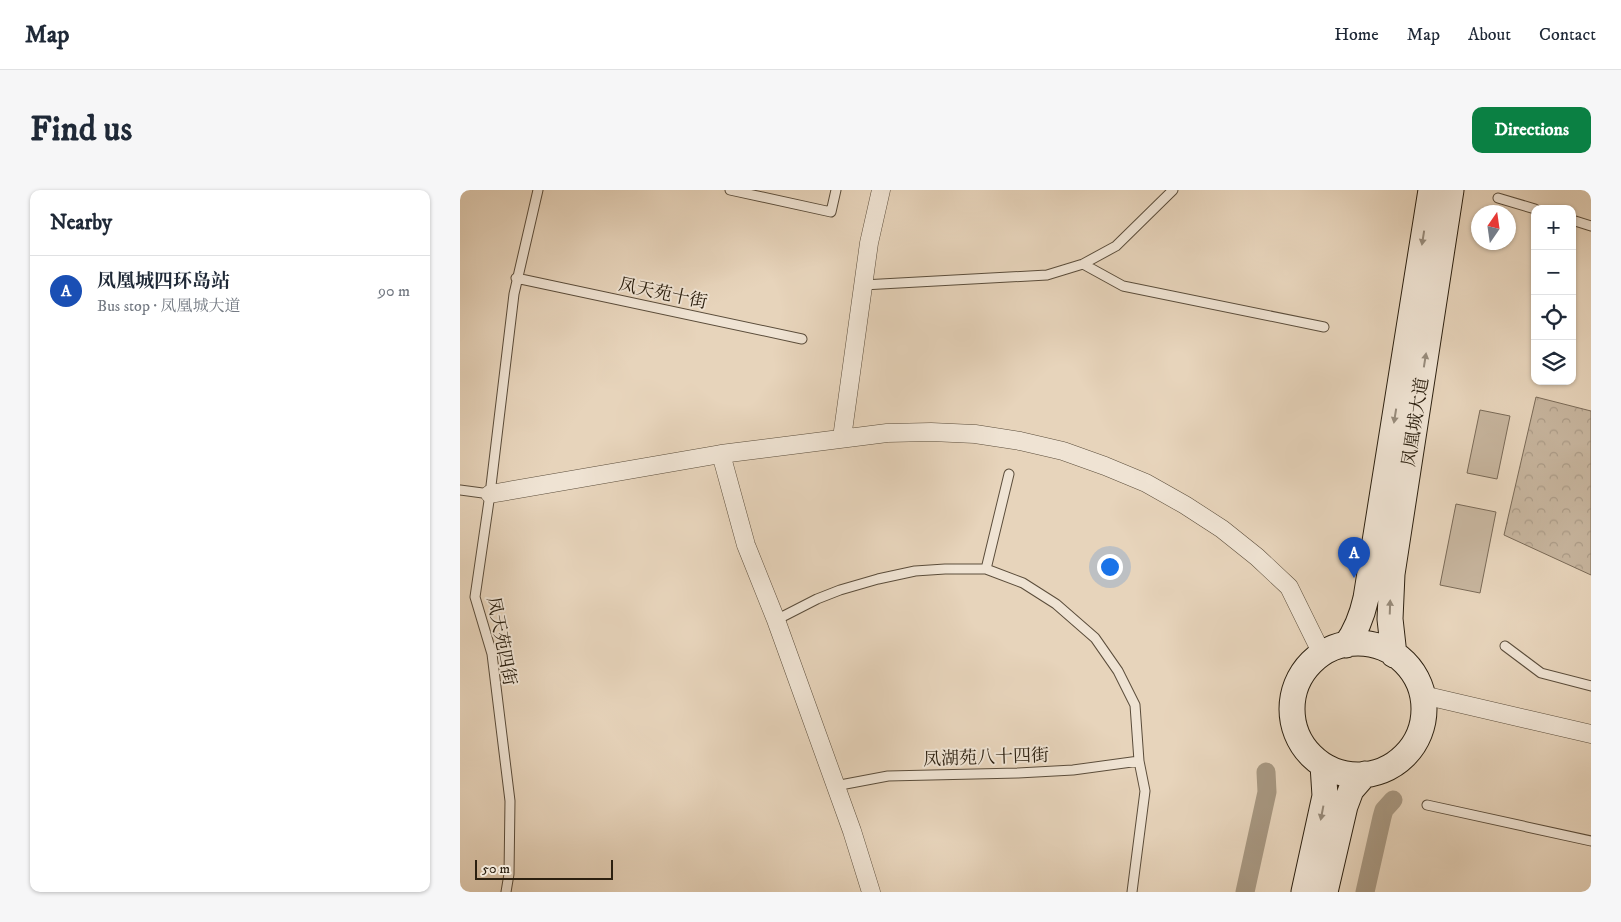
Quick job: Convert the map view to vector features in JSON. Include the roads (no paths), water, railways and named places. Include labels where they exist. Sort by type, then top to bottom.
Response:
[{"type":"main road","name":"凤凰城大道","points":[[1346,645],[1360,622],[1366,598],[1431,190]]},
{"type":"main road","name":"凤凰城大道","points":[[1394,655],[1390,619],[1392,574],[1451,190]]},
{"type":"main road","points":[[1358,643],[1371,644],[1384,648],[1407,666],[1417,680],[1422,695],[1424,717],[1418,738],[1405,756],[1386,769],[1365,774],[1350,774],[1336,771],[1323,765],[1306,750],[1298,738],[1291,710],[1294,688],[1305,668],[1322,654],[1333,648],[1346,645],[1358,643]]},
{"type":"main road","points":[[1304,892],[1325,796],[1323,765]]},
{"type":"main road","points":[[1326,892],[1345,806],[1351,790],[1365,774]]},
{"type":"street","points":[[842,438],[869,243],[881,190]]},
{"type":"street","points":[[490,494],[721,454],[886,433],[976,434],[1020,441],[1063,451],[1146,483],[1185,504],[1222,529],[1257,557],[1289,587],[1322,654]]},
{"type":"street","points":[[721,454],[746,545],[776,620],[852,831],[871,892]]},
{"type":"street","points":[[1422,695],[1591,734]]},
{"type":"lane","name":"凤天苑四街","points":[[506,892],[510,801],[492,654],[475,597],[490,494],[516,278],[538,190]]},
{"type":"lane","points":[[730,190],[831,212],[836,190]]},
{"type":"lane","points":[[863,285],[1047,275],[1083,264],[1116,246],[1173,190]]},
{"type":"lane","points":[[1498,198],[1531,208]]},
{"type":"lane","points":[[1576,221],[1591,226]]},
{"type":"lane","points":[[1083,264],[1123,286],[1324,327]]},
{"type":"lane","name":"凤天苑十街","points":[[516,278],[802,340]]},
{"type":"lane","points":[[986,569],[1009,474]]},
{"type":"lane","points":[[460,490],[490,494]]},
{"type":"lane","points":[[776,620],[825,596],[878,579],[945,568],[986,569],[1023,583],[1056,604],[1095,638],[1118,671],[1134,705],[1139,760],[1145,791],[1132,892]]},
{"type":"lane","points":[[1505,646],[1541,673],[1591,686]]},
{"type":"lane","name":"凤湖苑八十四街","points":[[835,786],[888,776],[1064,770],[1139,760]]},
{"type":"lane","points":[[1426,805],[1591,841]]},
{"type":"waterway","points":[[1245,892],[1267,792],[1266,772]]},
{"type":"waterway","points":[[1365,892],[1384,810],[1393,800]]},
{"type":"place","name":"凤凰城四环岛站","points":[[1354,578]]}]
